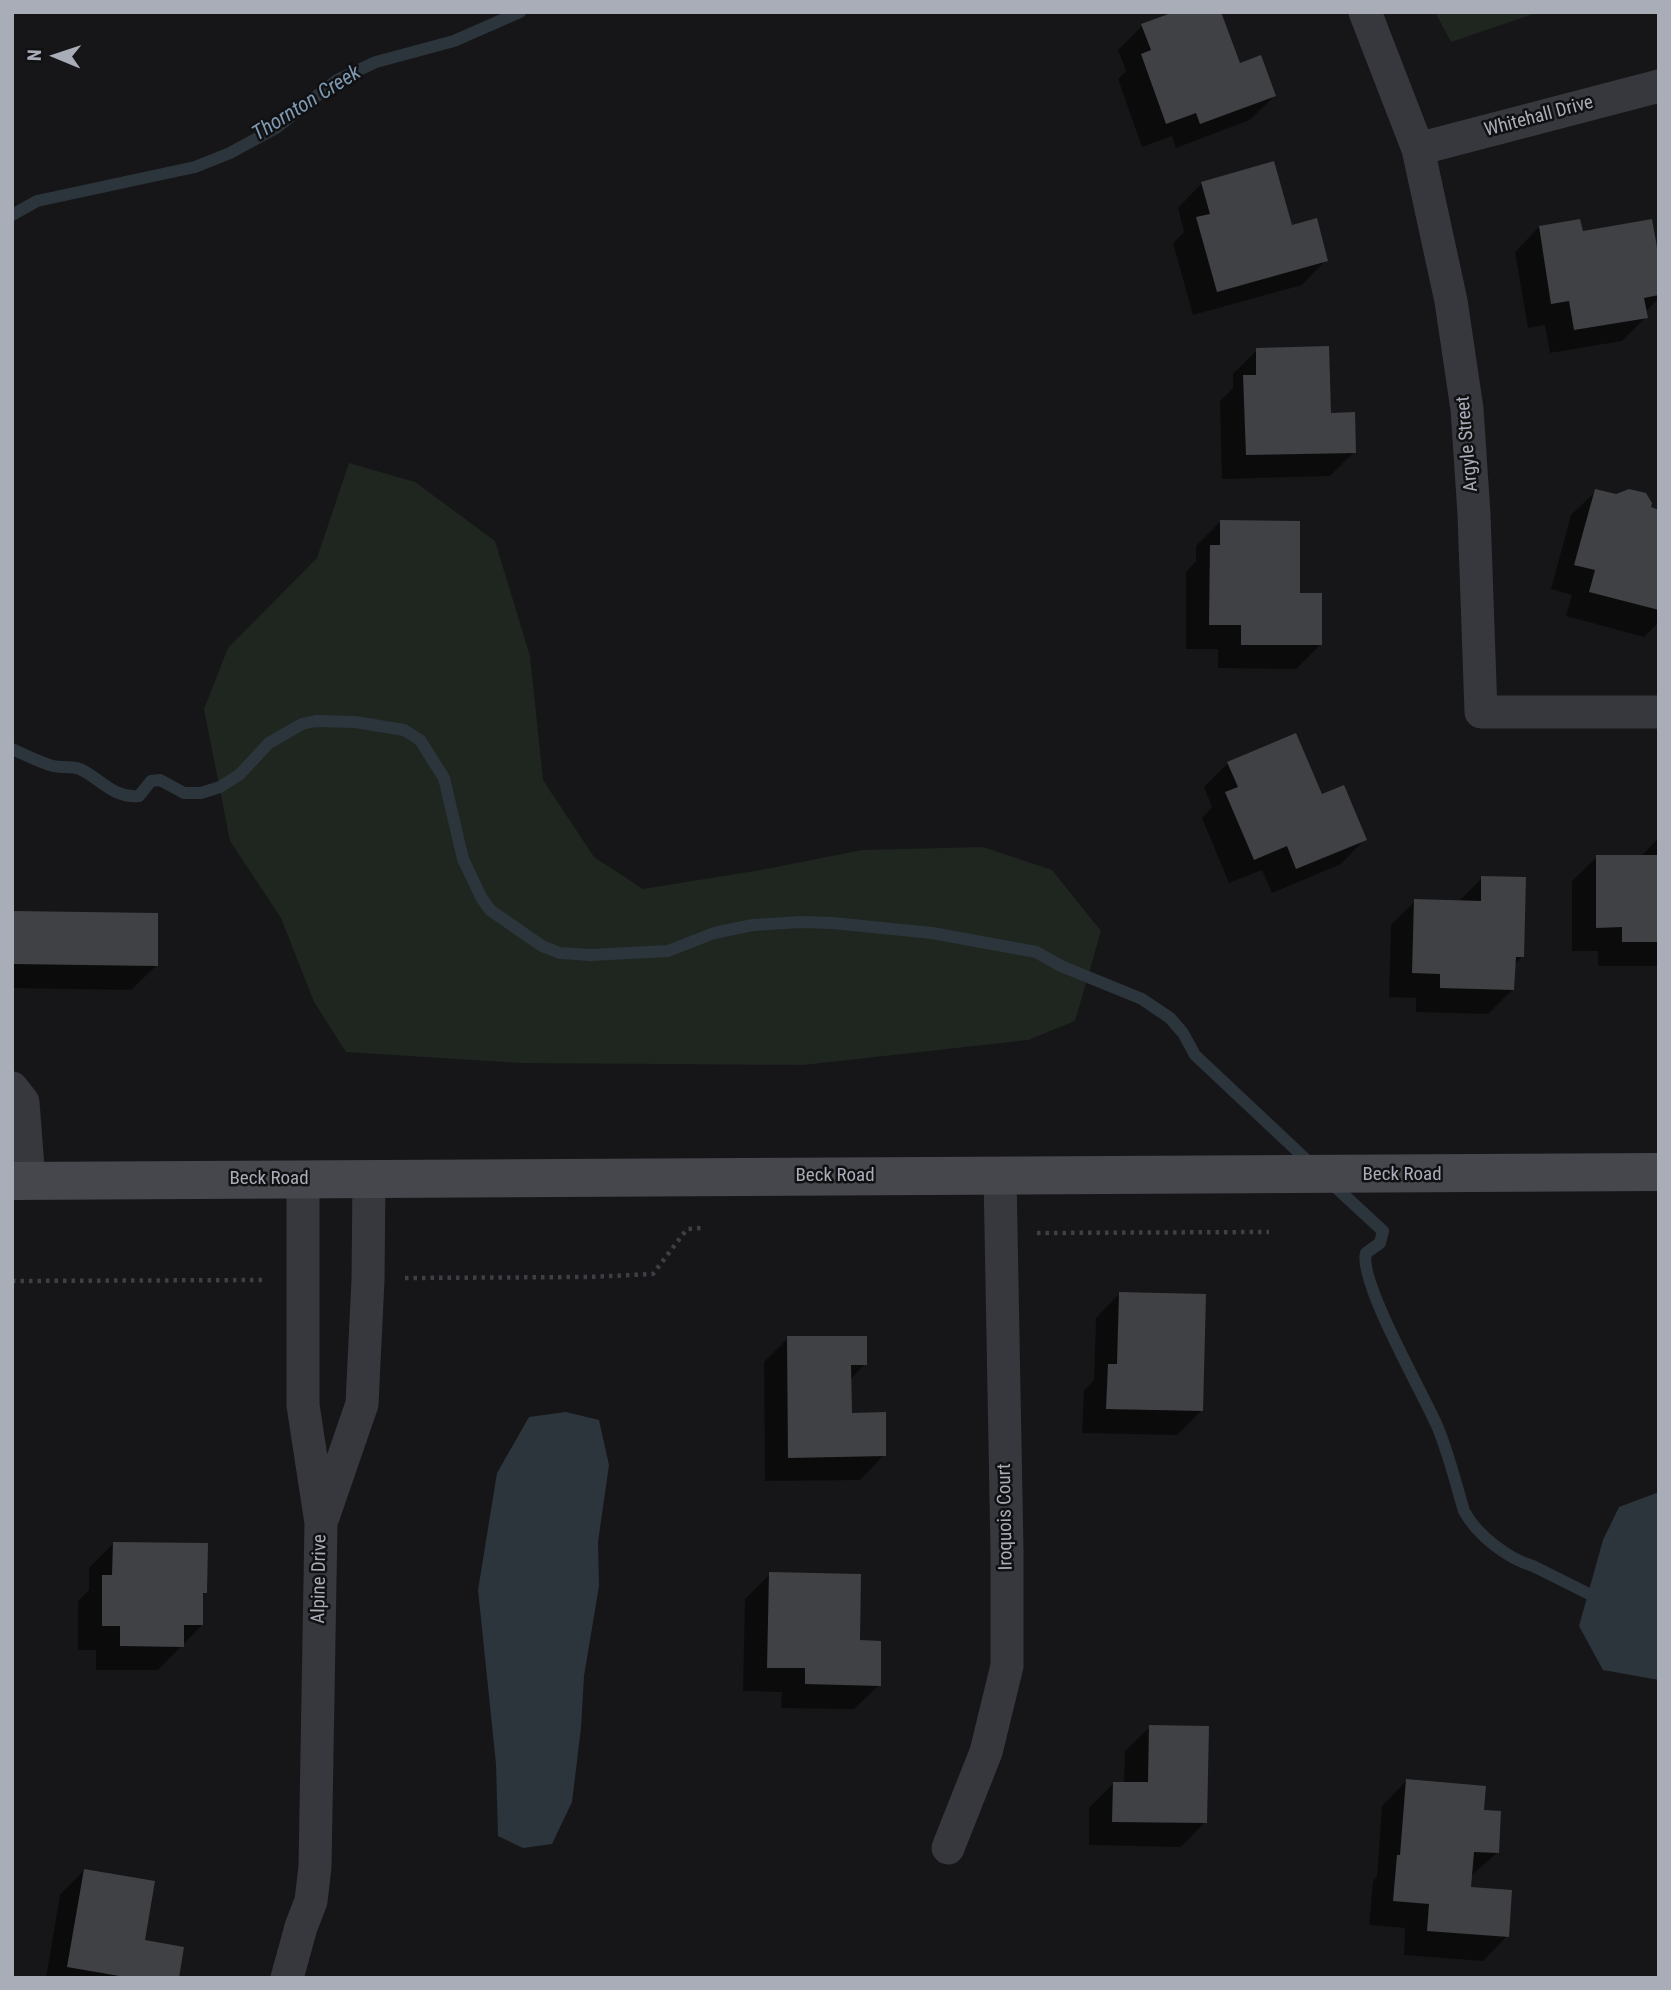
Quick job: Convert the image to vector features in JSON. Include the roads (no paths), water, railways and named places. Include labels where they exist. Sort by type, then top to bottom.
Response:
[{"type":"main road","name":"Beck Road","points":[[21,1181],[1659,1172]]},
{"type":"street","name":"Argyle Street","points":[[1366,12],[1418,149],[1451,301],[1466,409],[1474,514],[1481,712],[1659,712]]},
{"type":"street","name":"Whitehall Drive","points":[[1418,149],[1659,86]]},
{"type":"street","points":[[12,1088],[23,1102],[21,1181]]},
{"type":"street","name":"Iroquois Court","points":[[948,1848],[986,1752],[1007,1666],[1000,1176]]},
{"type":"street","name":"Alpine Drive","points":[[287,1978],[312,1900],[315,1867],[321,1523],[303,1405],[303,1178]]},
{"type":"street","points":[[321,1523],[362,1404],[368,1280],[369,1178]]},
{"type":"waterway","name":"Thornton Creek","points":[[12,215],[37,201],[195,167],[230,153],[276,128],[337,80],[376,62],[454,41],[520,12]]},
{"type":"waterway","points":[[12,749],[53,766],[80,769],[115,791],[130,796],[139,796],[151,781],[160,780],[184,793],[201,793],[220,787],[239,775],[269,743],[302,724],[316,721],[355,722],[404,730],[420,740],[444,778],[463,859],[481,897],[490,910],[542,946],[560,953],[591,955],[668,951],[714,933],[753,925],[800,922],[932,933],[1036,952],[1061,966],[1142,999],[1170,1018],[1183,1033],[1195,1055],[1312,1165]]},
{"type":"waterway","points":[[1330,1182],[1383,1231],[1380,1243],[1366,1253],[1366,1267],[1372,1288],[1438,1428],[1464,1511],[1477,1529],[1504,1552],[1603,1601]]}]
